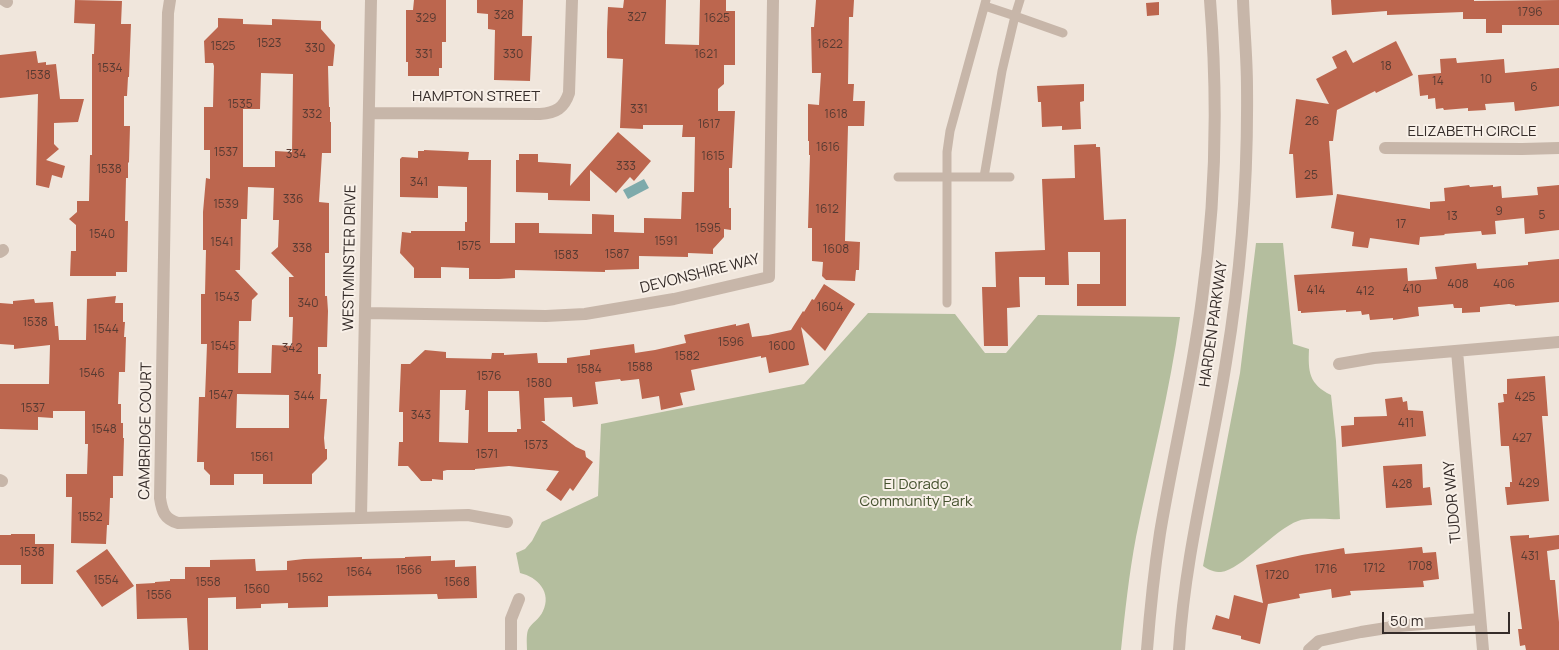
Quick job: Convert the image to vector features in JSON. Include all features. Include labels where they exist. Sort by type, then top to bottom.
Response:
[{"type":"street","name":"CAMBRIDGE COURT","points":[[170,0],[161,508],[165,516],[170,521],[178,523],[468,515],[506,522]]},
{"type":"street","name":"WESTMINSTER DRIVE","points":[[361,517],[371,0]]},
{"type":"street","name":"HAMPTON STREET","points":[[370,113],[540,114],[551,113],[560,109],[569,93],[572,0]]},
{"type":"street","name":"DEVONSHIRE WAY","points":[[365,314],[546,316],[585,314],[674,299],[769,277],[773,0]]},
{"type":"street","name":"HARDEN PARKWAY","points":[[1147,650],[1160,533],[1190,379],[1203,297],[1210,218],[1215,72],[1210,0]]},
{"type":"street","name":"HARDEN PARKWAY","points":[[1179,650],[1188,566],[1226,364],[1243,226],[1248,86],[1243,0]]},
{"type":"street","name":"ELIZABETH CIRCLE","points":[[1385,148],[1522,150],[1559,148]]},
{"type":"street","points":[[1339,364],[1374,358],[1559,342]]},
{"type":"street","name":"TUDOR WAY","points":[[1457,351],[1483,650]]},
{"type":"street","points":[[511,650],[511,619],[519,599]]},
{"type":"street","points":[[1309,650],[1319,641],[1351,634],[1399,626],[1480,619]]},
{"type":"lane","points":[[984,177],[1002,71],[1020,0]]},
{"type":"lane","points":[[947,302],[948,152],[950,131],[986,3],[1063,34]]},
{"type":"lane","points":[[898,177],[1010,177]]},
{"type":"green space","points":[[1256,243],[1283,243],[1293,344],[1309,349],[1311,376],[1318,386],[1331,395],[1336,441],[1340,519],[1298,521],[1279,532],[1229,570],[1218,572],[1203,566],[1240,373]]},
{"type":"green space","name":"El Dorado Community Park","points":[[868,313],[955,314],[985,353],[1006,353],[1038,315],[1180,317],[1166,400],[1134,551],[1121,650],[527,650],[528,630],[542,614],[546,598],[538,582],[520,573],[516,553],[525,549],[532,541],[542,522],[598,496],[601,424],[804,384]]},
{"type":"water","points":[[644,179],[649,188],[628,199],[623,190]]},
{"type":"building","points":[[75,0],[122,1],[121,24],[131,24],[129,77],[127,96],[124,96],[124,126],[130,126],[125,221],[128,221],[127,272],[116,272],[116,276],[70,276],[71,251],[76,251],[76,225],[69,219],[77,212],[77,201],[89,201],[90,155],[92,155],[92,54],[94,54],[95,24],[74,23]]},
{"type":"building","points":[[414,0],[446,0],[446,42],[442,42],[442,68],[439,68],[439,76],[408,76],[408,62],[406,62],[406,10],[413,10]]},
{"type":"building","points":[[477,0],[523,0],[522,36],[532,36],[530,81],[494,80],[495,30],[488,29],[488,14],[477,13]]},
{"type":"building","points":[[624,0],[666,0],[665,44],[699,45],[700,0],[726,0],[726,11],[735,11],[735,65],[724,65],[724,84],[718,89],[718,111],[735,111],[732,168],[729,168],[731,230],[724,229],[724,237],[713,249],[713,254],[688,253],[688,257],[639,256],[639,269],[605,270],[605,272],[515,270],[515,278],[469,279],[469,268],[441,267],[441,278],[414,278],[414,268],[400,253],[402,232],[465,231],[465,222],[467,222],[467,187],[438,186],[438,198],[400,197],[400,159],[402,157],[418,158],[418,151],[469,152],[468,160],[491,160],[490,243],[515,243],[515,223],[539,223],[539,233],[592,234],[592,214],[614,215],[614,232],[644,233],[644,218],[681,219],[682,192],[694,192],[695,137],[682,137],[683,125],[643,125],[643,129],[620,128],[623,59],[607,58],[607,32],[608,7],[623,8]]},
{"type":"building","points":[[816,0],[854,0],[853,17],[849,17],[848,84],[854,84],[853,101],[865,101],[864,126],[848,126],[845,241],[860,242],[859,270],[856,270],[855,281],[826,280],[822,276],[823,262],[812,261],[812,228],[808,228],[810,155],[808,104],[819,105],[821,73],[812,73],[811,27],[814,27]]},
{"type":"building","points":[[1331,0],[1559,0],[1559,25],[1502,25],[1502,33],[1486,33],[1486,19],[1463,19],[1463,12],[1387,15],[1387,11],[1332,15]]},
{"type":"building","points":[[1159,2],[1159,15],[1147,16],[1146,3]]},
{"type":"building","points":[[218,18],[243,19],[243,24],[272,25],[272,19],[321,21],[321,29],[335,45],[333,66],[328,66],[331,153],[322,153],[319,202],[329,203],[329,253],[325,253],[325,296],[327,296],[328,311],[327,347],[318,347],[318,374],[321,374],[320,399],[327,399],[324,438],[327,459],[312,474],[312,484],[263,484],[263,474],[234,474],[234,485],[210,485],[210,475],[204,469],[204,462],[197,462],[199,397],[205,397],[207,344],[201,344],[201,294],[205,294],[206,250],[203,250],[203,212],[206,178],[210,179],[210,150],[204,150],[204,107],[213,107],[214,66],[213,63],[205,63],[204,41],[218,27]],"holes":[[[261,73],[293,74],[292,152],[275,151],[275,167],[243,167],[243,109],[260,109]],[[248,187],[274,188],[273,220],[279,220],[278,247],[271,253],[294,277],[289,277],[289,317],[293,317],[292,346],[272,345],[271,373],[238,373],[239,321],[251,321],[252,300],[258,294],[235,270],[240,270],[241,219],[247,219]],[[237,394],[289,395],[289,428],[236,428]]]},
{"type":"building","points":[[1396,41],[1413,75],[1337,110],[1333,141],[1329,141],[1333,195],[1296,198],[1293,154],[1289,154],[1296,99],[1329,104],[1316,79],[1337,68],[1332,57],[1346,50],[1353,63]]},
{"type":"building","points":[[36,51],[38,63],[46,62],[46,65],[56,64],[60,99],[84,99],[78,122],[54,123],[54,144],[59,149],[46,160],[65,166],[62,178],[52,175],[49,188],[36,185],[38,94],[0,98],[0,55]]},
{"type":"building","points":[[1456,58],[1457,63],[1504,59],[1505,73],[1559,68],[1559,106],[1515,111],[1514,102],[1485,104],[1486,110],[1468,111],[1468,108],[1436,109],[1435,98],[1428,99],[1428,95],[1420,96],[1418,75],[1441,73],[1440,59]]},
{"type":"building","points":[[1084,84],[1084,101],[1080,102],[1081,129],[1062,130],[1062,126],[1042,127],[1041,102],[1038,102],[1037,86]]},
{"type":"building","points":[[618,132],[651,161],[634,181],[630,177],[616,193],[590,170],[590,201],[548,200],[548,193],[516,192],[516,160],[519,160],[519,154],[538,154],[538,162],[571,164],[570,186]]},
{"type":"building","points":[[1096,144],[1096,147],[1100,147],[1104,220],[1126,219],[1126,306],[1077,306],[1077,284],[1100,284],[1100,252],[1068,252],[1069,285],[1045,285],[1045,277],[1019,277],[1020,307],[1007,308],[1008,346],[984,346],[982,287],[996,287],[995,252],[1045,250],[1042,179],[1075,178],[1074,145]]},
{"type":"building","points":[[1469,185],[1470,187],[1501,186],[1502,198],[1538,195],[1537,187],[1559,185],[1559,230],[1525,234],[1524,218],[1495,221],[1496,234],[1482,235],[1481,231],[1420,237],[1419,245],[1370,238],[1368,248],[1352,246],[1354,232],[1331,228],[1337,194],[1430,209],[1430,202],[1445,201],[1444,188]]},
{"type":"building","points":[[1559,259],[1559,302],[1480,307],[1480,312],[1462,313],[1462,308],[1454,308],[1453,304],[1418,307],[1419,316],[1393,320],[1393,318],[1370,320],[1369,314],[1362,315],[1361,311],[1301,313],[1301,311],[1298,311],[1294,275],[1407,268],[1408,281],[1437,279],[1435,267],[1476,263],[1477,269],[1528,265],[1528,262]]},
{"type":"building","points":[[824,284],[855,304],[825,351],[801,327],[809,365],[769,373],[766,357],[761,358],[761,356],[691,370],[695,390],[680,393],[683,405],[661,410],[659,396],[642,399],[639,379],[595,382],[598,404],[573,407],[572,397],[544,398],[545,421],[541,421],[576,447],[585,451],[586,457],[593,462],[573,491],[570,488],[561,501],[546,490],[559,471],[509,466],[475,470],[447,470],[443,471],[443,480],[421,481],[408,466],[398,466],[399,442],[403,442],[403,412],[399,412],[401,364],[410,364],[425,350],[446,352],[446,358],[491,359],[492,353],[504,353],[504,355],[537,353],[538,363],[567,363],[567,358],[590,355],[590,350],[634,344],[635,353],[655,350],[686,343],[684,335],[736,324],[736,326],[749,323],[752,337],[791,330],[812,299],[814,300]],"holes":[[[440,390],[466,390],[465,410],[469,410],[468,443],[439,442]],[[488,391],[519,391],[521,429],[517,429],[517,432],[488,432]]]},
{"type":"building","points":[[116,296],[115,303],[123,303],[124,337],[126,337],[125,372],[119,372],[118,404],[121,404],[121,423],[123,423],[123,476],[113,476],[113,498],[110,498],[106,544],[71,543],[72,497],[66,497],[66,474],[87,474],[88,444],[85,444],[85,411],[53,411],[53,418],[38,417],[38,430],[0,429],[0,384],[49,384],[50,345],[14,349],[14,345],[0,344],[0,303],[13,304],[13,301],[34,299],[35,303],[53,302],[55,326],[58,326],[59,340],[86,340],[87,299]]},
{"type":"building","points":[[1545,376],[1548,416],[1542,416],[1549,501],[1507,505],[1505,487],[1510,487],[1510,482],[1512,482],[1509,446],[1501,446],[1498,403],[1504,402],[1503,394],[1507,394],[1507,379]]},
{"type":"building","points":[[1402,397],[1403,402],[1407,401],[1408,410],[1423,411],[1426,436],[1342,447],[1341,426],[1354,425],[1354,417],[1387,416],[1385,399]]},
{"type":"building","points":[[1422,464],[1423,488],[1430,487],[1432,505],[1386,508],[1383,466]]},
{"type":"building","points":[[35,534],[35,544],[54,544],[53,584],[21,584],[21,565],[0,565],[0,535]]},
{"type":"building","points":[[1529,535],[1529,538],[1559,535],[1559,549],[1547,551],[1550,580],[1555,580],[1559,622],[1559,650],[1526,650],[1525,645],[1520,646],[1518,629],[1522,629],[1510,536]]},
{"type":"building","points":[[1422,547],[1423,553],[1436,552],[1439,579],[1423,581],[1424,587],[1350,591],[1351,595],[1332,598],[1331,589],[1299,594],[1300,598],[1268,604],[1260,644],[1241,639],[1241,636],[1212,629],[1216,615],[1229,619],[1234,595],[1263,603],[1256,565],[1344,548],[1345,554]]},
{"type":"building","points":[[107,549],[134,586],[102,607],[76,571]]},
{"type":"building","points":[[431,556],[431,561],[455,560],[455,567],[476,566],[477,598],[438,599],[437,594],[328,596],[328,607],[288,608],[288,603],[261,604],[261,608],[236,609],[236,597],[208,598],[208,650],[189,650],[187,618],[137,619],[136,584],[170,581],[170,579],[185,579],[185,567],[210,567],[210,560],[255,559],[256,571],[287,570],[287,561],[304,559]]}]
